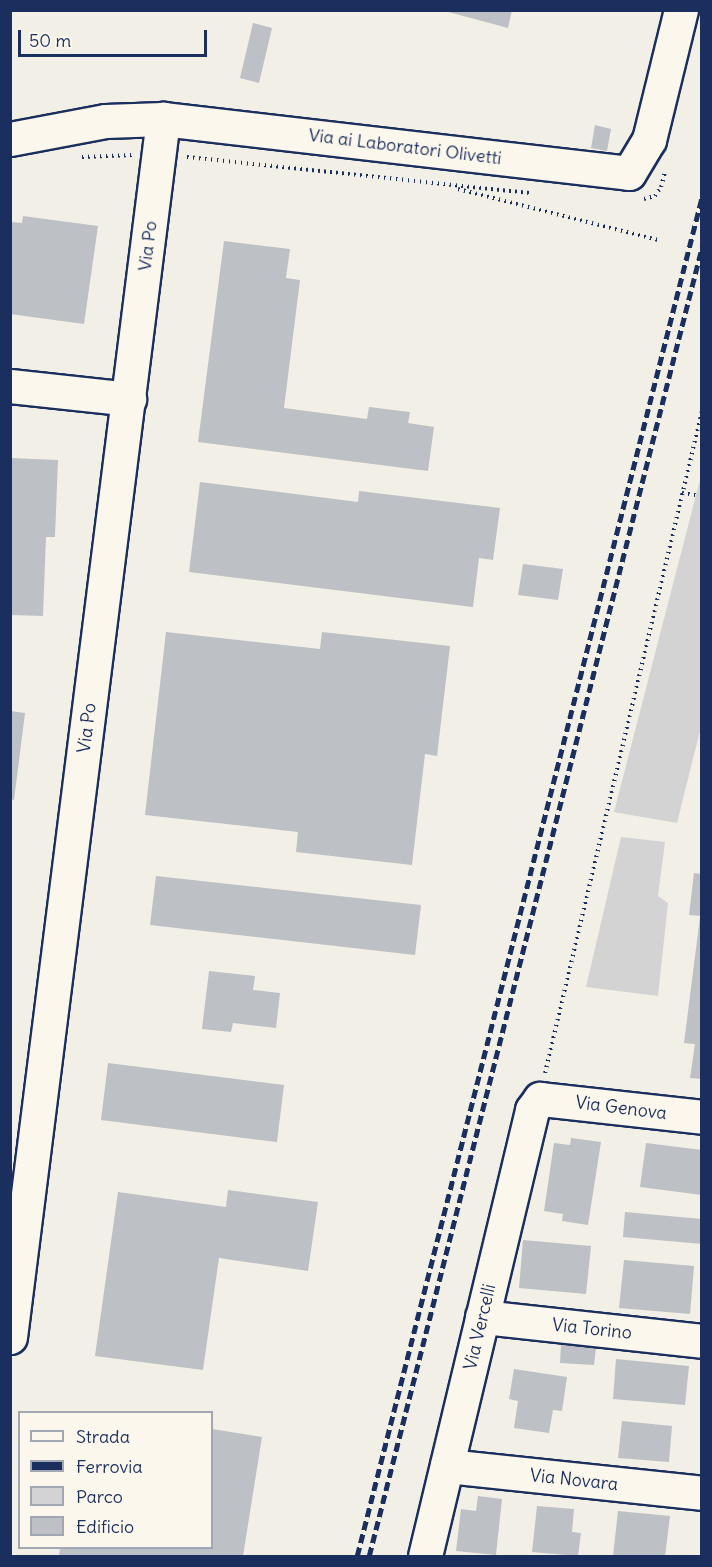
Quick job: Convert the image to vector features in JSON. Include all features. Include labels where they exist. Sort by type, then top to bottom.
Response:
[{"type":"street","name":"Via ai Laboratori Olivetti","points":[[10,140],[105,121],[163,119],[629,172],[649,140],[681,10]]},
{"type":"street","name":"Via Po","points":[[10,1337],[163,119]]},
{"type":"street","points":[[10,386],[129,399]]},
{"type":"street","name":"Via Genova","points":[[540,1099],[702,1118]]},
{"type":"street","name":"Via Vercelli","points":[[425,1557],[532,1110],[540,1099]]},
{"type":"street","name":"Via Torino","points":[[482,1317],[702,1341]]},
{"type":"street","name":"Via Novara","points":[[447,1466],[702,1493]]},
{"type":"path","points":[[443,185],[658,240]]},
{"type":"path","points":[[540,1099],[563,988],[702,411]]},
{"type":"path","points":[[682,493],[702,496]]},
{"type":"green space","points":[[701,476],[701,727],[677,823],[614,812]]},
{"type":"green space","points":[[621,837],[665,842],[658,896],[668,903],[658,996],[586,987]]},
{"type":"building","points":[[441,10],[512,10],[508,28]]},
{"type":"building","points":[[253,23],[272,28],[259,83],[240,78]]},
{"type":"building","points":[[595,125],[611,129],[607,151],[591,148]]},
{"type":"building","points":[[23,216],[98,226],[84,324],[10,314],[10,222],[22,223]]},
{"type":"building","points":[[224,241],[290,249],[286,278],[300,280],[284,408],[367,419],[369,407],[410,412],[408,423],[434,427],[428,471],[198,442]]},
{"type":"building","points":[[10,458],[58,460],[55,537],[46,537],[43,616],[10,615]]},
{"type":"building","points":[[200,482],[358,502],[359,491],[500,508],[493,560],[479,558],[473,607],[189,572]]},
{"type":"building","points":[[523,564],[563,569],[558,600],[518,595]]},
{"type":"building","points":[[166,632],[320,649],[322,632],[450,646],[437,756],[425,754],[412,865],[296,852],[298,832],[145,815]]},
{"type":"building","points":[[10,711],[25,713],[14,800],[10,799]]},
{"type":"building","points":[[694,873],[702,874],[702,916],[689,915]]},
{"type":"building","points":[[156,876],[421,905],[415,955],[150,925]]},
{"type":"building","points":[[700,917],[702,917],[702,1079],[690,1078],[695,1044],[684,1043]]},
{"type":"building","points":[[209,971],[255,976],[253,990],[280,993],[276,1028],[233,1023],[231,1032],[202,1029]]},
{"type":"building","points":[[108,1063],[284,1085],[277,1142],[101,1120]]},
{"type":"building","points":[[571,1138],[601,1142],[588,1225],[562,1221],[563,1214],[544,1211],[554,1143],[570,1145]]},
{"type":"building","points":[[646,1143],[702,1150],[702,1195],[640,1187]]},
{"type":"building","points":[[228,1190],[318,1202],[308,1271],[219,1258],[203,1370],[95,1356],[118,1192],[226,1207]]},
{"type":"building","points":[[625,1212],[702,1219],[702,1244],[623,1237]]},
{"type":"building","points":[[523,1240],[591,1246],[586,1294],[519,1288]]},
{"type":"building","points":[[624,1260],[694,1266],[690,1314],[619,1308]]},
{"type":"building","points":[[561,1345],[596,1347],[594,1365],[560,1363]]},
{"type":"building","points":[[616,1359],[689,1366],[685,1405],[613,1399]]},
{"type":"building","points":[[514,1369],[567,1377],[562,1411],[553,1410],[549,1433],[514,1428],[518,1401],[509,1399]]},
{"type":"building","points":[[622,1421],[672,1426],[669,1462],[618,1458]]},
{"type":"building","points":[[213,1429],[262,1437],[243,1556],[59,1556],[60,1549],[213,1549]]},
{"type":"building","points":[[478,1496],[502,1499],[496,1555],[456,1551],[461,1509],[476,1511]]},
{"type":"building","points":[[537,1506],[574,1509],[572,1532],[581,1533],[578,1556],[532,1552]]},
{"type":"building","points":[[618,1511],[670,1516],[665,1556],[613,1556]]},
{"type":"railway","points":[[357,1556],[702,197]]},
{"type":"railway","points":[[369,1556],[702,247]]}]
